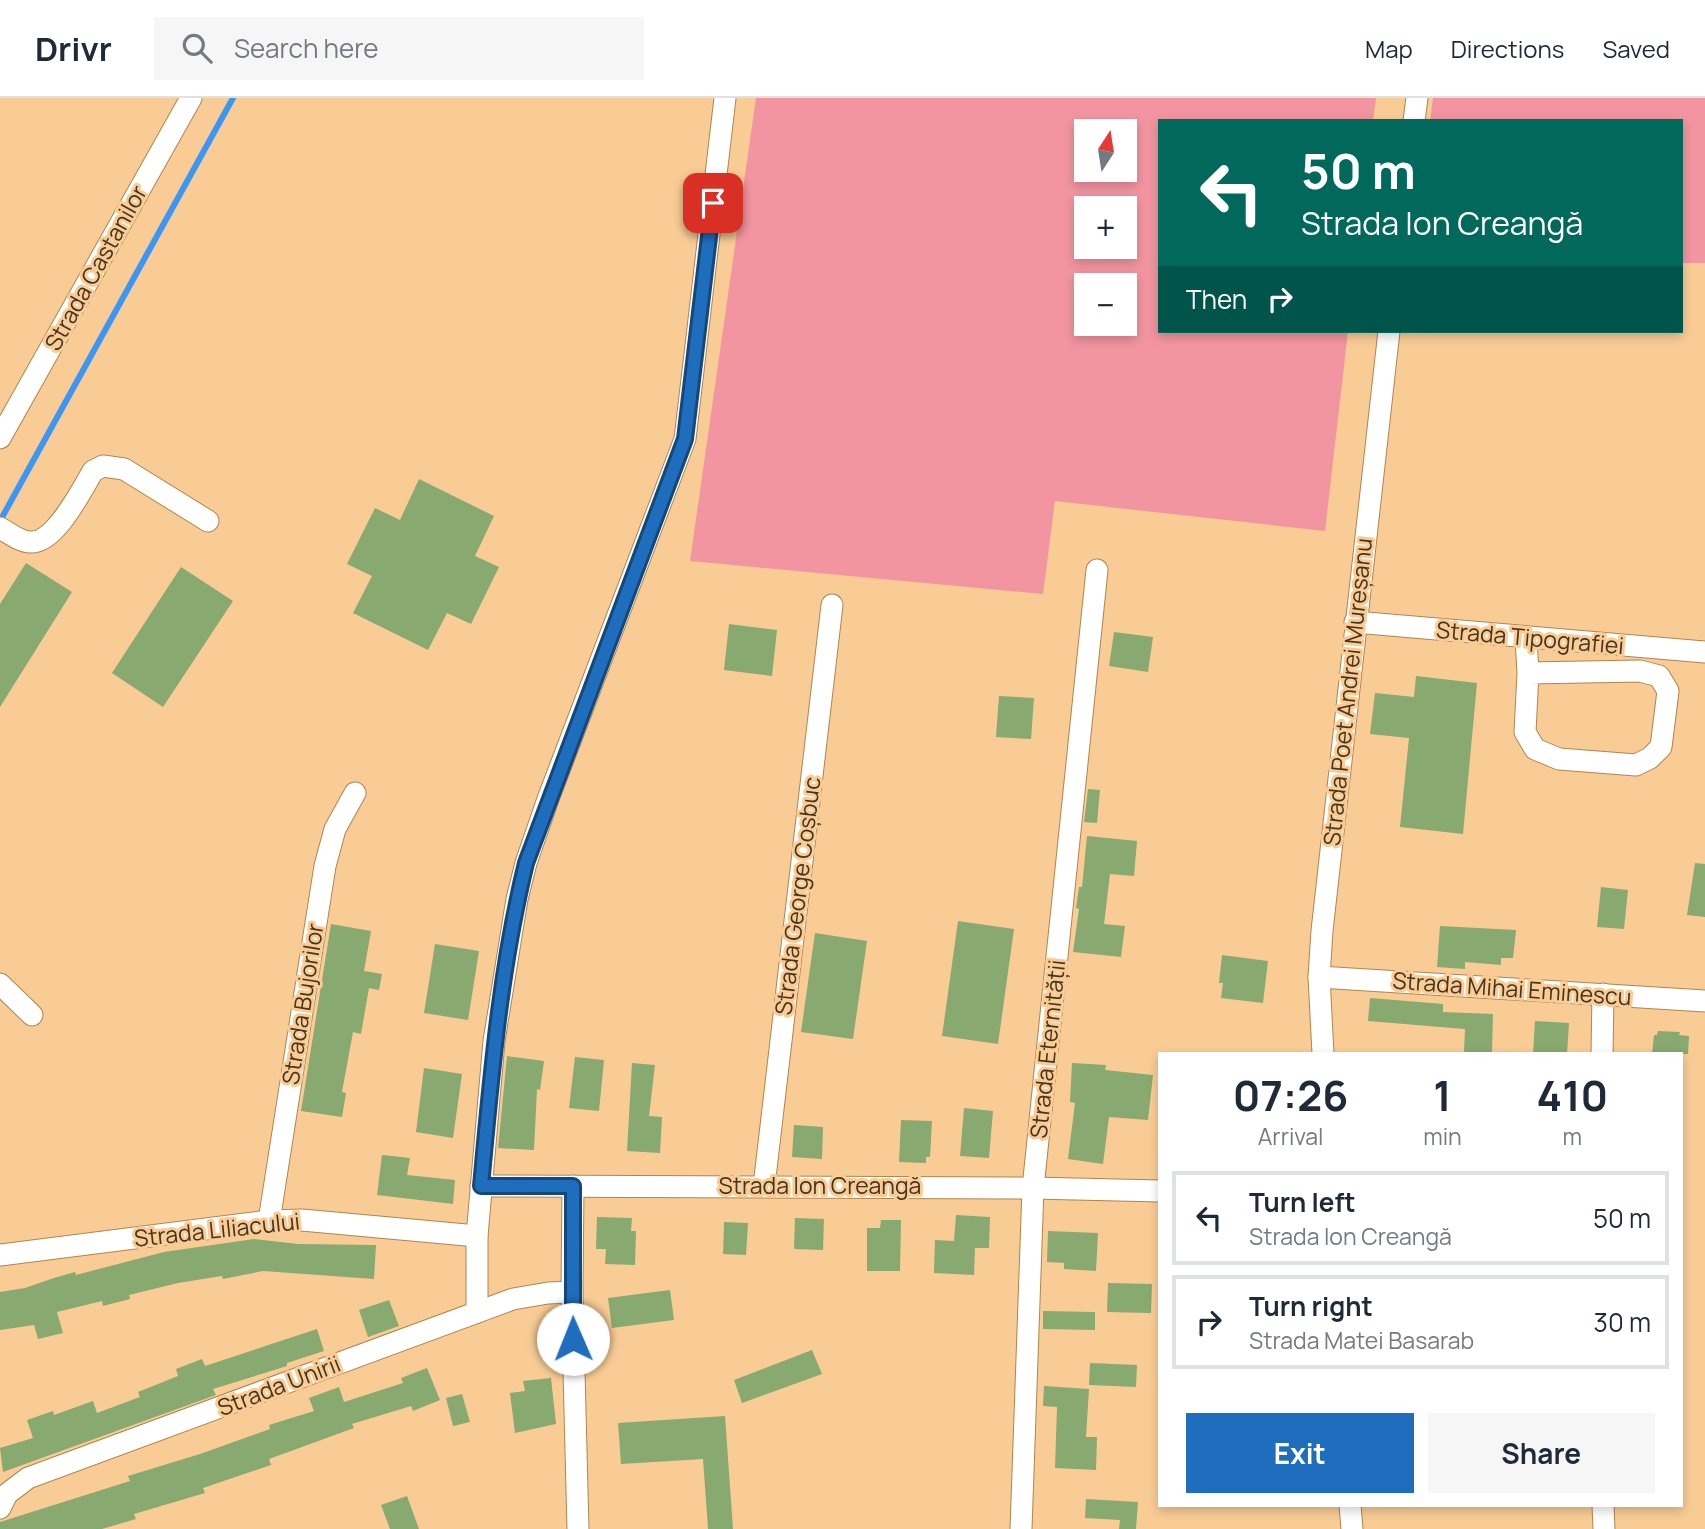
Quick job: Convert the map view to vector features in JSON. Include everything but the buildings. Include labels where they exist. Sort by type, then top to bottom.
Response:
[{"type":"street","name":"Strada Castanilor","points":[[2,428],[191,98]]},
{"type":"street","points":[[477,1312],[477,1236],[481,1186],[494,1041],[510,937],[526,863],[685,439],[725,98]]},
{"type":"street","points":[[1414,119],[1417,98]]},
{"type":"street","name":"Strada Poet Andrei Mureșanu","points":[[1323,1052],[1320,977],[1322,931],[1389,333]]},
{"type":"street","points":[[0,528],[26,542],[40,542],[53,532],[93,471],[103,466],[124,470],[208,521]]},
{"type":"street","name":"Strada Eternității","points":[[1021,1529],[1033,1188],[1097,570]]},
{"type":"street","name":"Strada George Coșbuc","points":[[764,1186],[832,605]]},
{"type":"street","name":"Strada Tipografiei","points":[[1355,622],[1526,639],[1705,652]]},
{"type":"street","points":[[1526,639],[1528,673],[1525,732],[1535,749],[1559,759],[1636,765],[1650,758],[1661,747],[1668,691],[1659,676],[1640,671],[1528,673]]},
{"type":"street","name":"Strada Bujorilor","points":[[269,1221],[325,866],[335,829],[355,793]]},
{"type":"street","name":"Strada Mihai Eminescu","points":[[1320,977],[1705,1001]]},
{"type":"street","points":[[0,984],[32,1015]]},
{"type":"street","points":[[1602,1052],[1603,994]]},
{"type":"street","name":"Strada Ion Creangă","points":[[481,1186],[1158,1191]]},
{"type":"street","points":[[573,1186],[572,1292],[578,1529]]},
{"type":"street","name":"Strada Liliacului","points":[[0,1255],[269,1221],[302,1220],[477,1236]]},
{"type":"street","name":"Strada Unirii","points":[[0,1508],[6,1494],[28,1478],[477,1312],[531,1295],[572,1292]]},
{"type":"street","points":[[1350,1507],[1352,1529]]},
{"type":"street","points":[[1603,1507],[1604,1529]]},
{"type":"shaded area","points":[[756,98],[1376,98],[1373,119],[1158,119],[1158,333],[1348,333],[1325,531],[1055,501],[1043,594],[690,561]]},
{"type":"shaded area","points":[[1433,98],[1705,98],[1705,263],[1683,263],[1683,119],[1430,119]]},
{"type":"waterway","points":[[0,521],[233,98]]},
{"type":"route","points":[[573,1339],[573,1186],[481,1186],[494,1041],[510,937],[526,863],[685,439],[713,203]]}]
